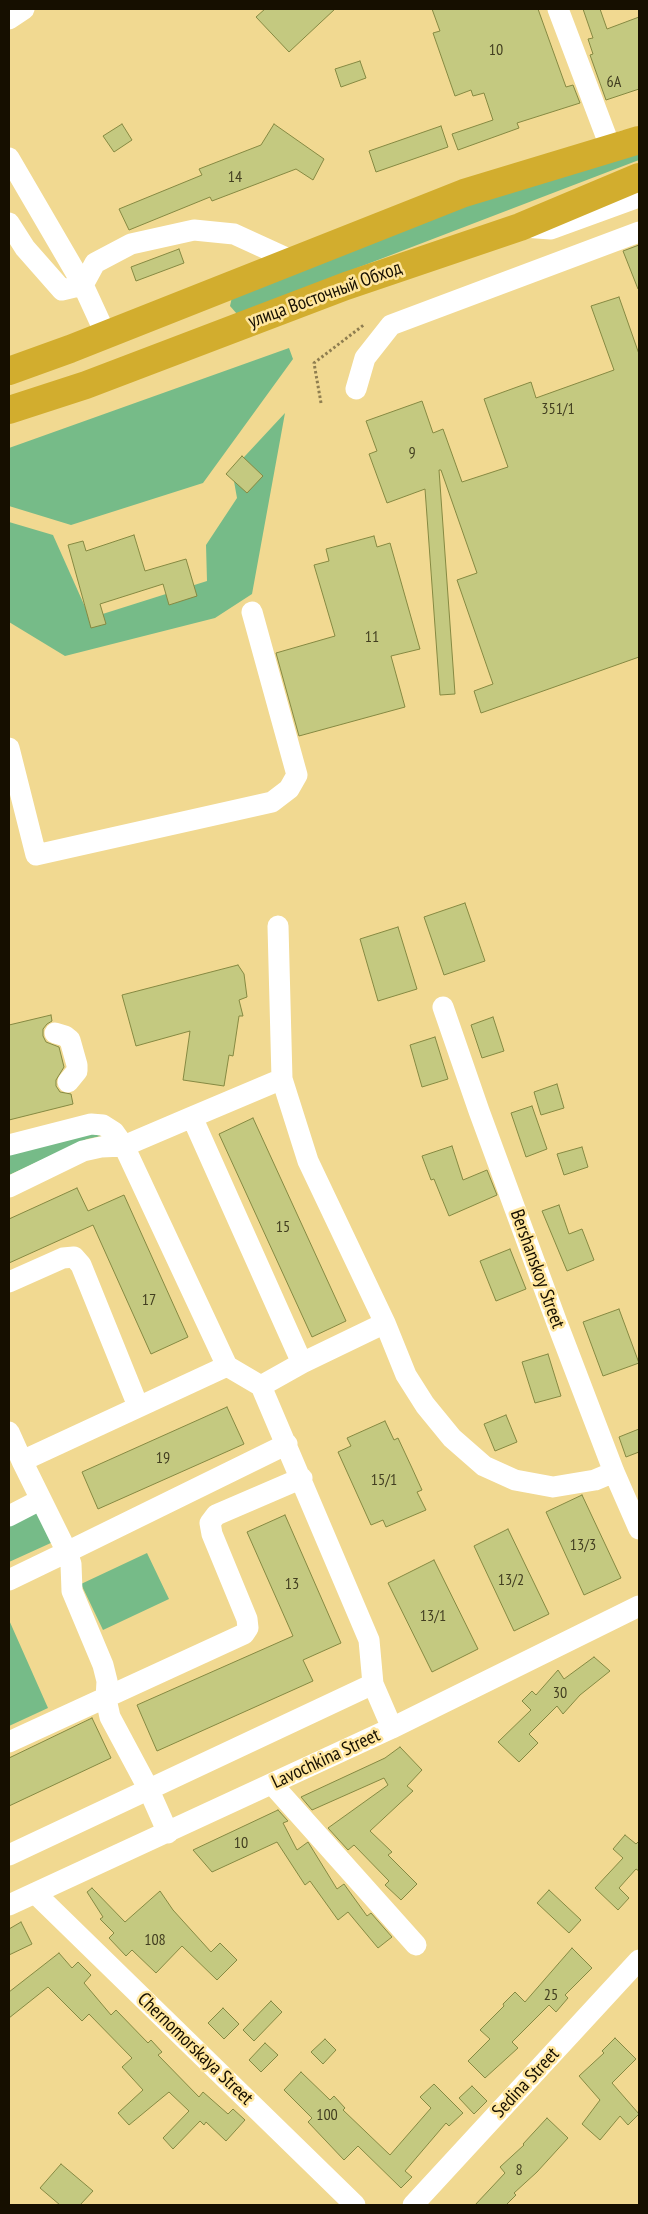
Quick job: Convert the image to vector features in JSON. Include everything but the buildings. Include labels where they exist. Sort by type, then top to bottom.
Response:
[{"type":"highway","points":[[9,371],[106,335],[464,193],[639,140]]},
{"type":"highway","name":"улица Восточный Обход","points":[[9,410],[86,385],[346,286],[520,227],[639,177]]},
{"type":"street","points":[[558,9],[611,149],[639,129]]},
{"type":"street","points":[[9,158],[83,285],[106,335]]},
{"type":"street","points":[[520,227],[551,229],[639,198]]},
{"type":"street","points":[[9,223],[26,248],[62,290],[83,285],[95,263],[131,244],[194,230],[234,234],[293,261]]},
{"type":"street","points":[[356,389],[365,358],[390,325],[639,232]]},
{"type":"street","points":[[9,748],[36,855],[272,802],[289,789],[296,776],[252,612]]},
{"type":"street","points":[[278,926],[282,1079],[308,1161],[385,1323],[406,1375],[425,1405],[452,1438],[484,1466],[516,1480],[553,1487],[595,1480],[614,1472]]},
{"type":"street","name":"Bershanskoy Street","points":[[443,1007],[479,1111],[614,1472],[639,1529]]},
{"type":"street","points":[[55,1033],[65,1036],[70,1040],[77,1065],[77,1071],[68,1082]]},
{"type":"street","points":[[9,1187],[83,1151],[101,1147],[124,1146],[282,1079]]},
{"type":"street","points":[[192,1117],[302,1363]]},
{"type":"street","points":[[9,1145],[91,1124],[103,1125],[114,1132],[124,1146],[227,1366],[261,1386],[302,1478],[369,1640],[373,1684],[392,1728]]},
{"type":"street","points":[[9,1282],[63,1258],[74,1257],[81,1265],[138,1406]]},
{"type":"street","points":[[261,1386],[302,1363],[385,1323]]},
{"type":"street","points":[[22,1461],[227,1366]]},
{"type":"street","points":[[9,1432],[40,1500],[68,1552],[71,1564],[72,1591],[103,1665],[107,1681],[106,1699],[110,1717],[148,1788],[168,1833]]},
{"type":"street","points":[[9,1580],[287,1444]]},
{"type":"street","points":[[9,1742],[244,1634],[248,1628],[247,1619],[212,1534],[210,1523],[216,1515],[302,1478]]},
{"type":"street","points":[[9,1516],[40,1500]]},
{"type":"street","name":"Lavochkina Street","points":[[9,1905],[392,1728],[639,1606]]},
{"type":"street","points":[[9,1855],[148,1788],[373,1684]]},
{"type":"street","points":[[272,1784],[416,1945]]},
{"type":"street","name":"Chernomorskaya Street","points":[[36,1894],[355,2205]]},
{"type":"street","name":"Sedina Street","points":[[413,2205],[639,1960]]},
{"type":"green space","points":[[639,152],[639,160],[237,314],[230,306],[232,297],[484,196]]},
{"type":"green space","points":[[289,348],[293,359],[203,483],[71,525],[9,506],[9,448]]},
{"type":"green space","points":[[285,413],[252,594],[215,618],[65,656],[9,622],[9,522],[53,535],[90,618],[207,581],[206,545],[237,498],[232,470]]},
{"type":"green space","points":[[78,1130],[101,1136],[87,1139],[9,1175],[9,1150]]},
{"type":"green space","points":[[37,1508],[53,1542],[9,1562],[9,1521]]},
{"type":"green space","points":[[147,1553],[169,1599],[103,1630],[81,1584]]},
{"type":"green space","points":[[9,1620],[48,1708],[9,1726]]}]
